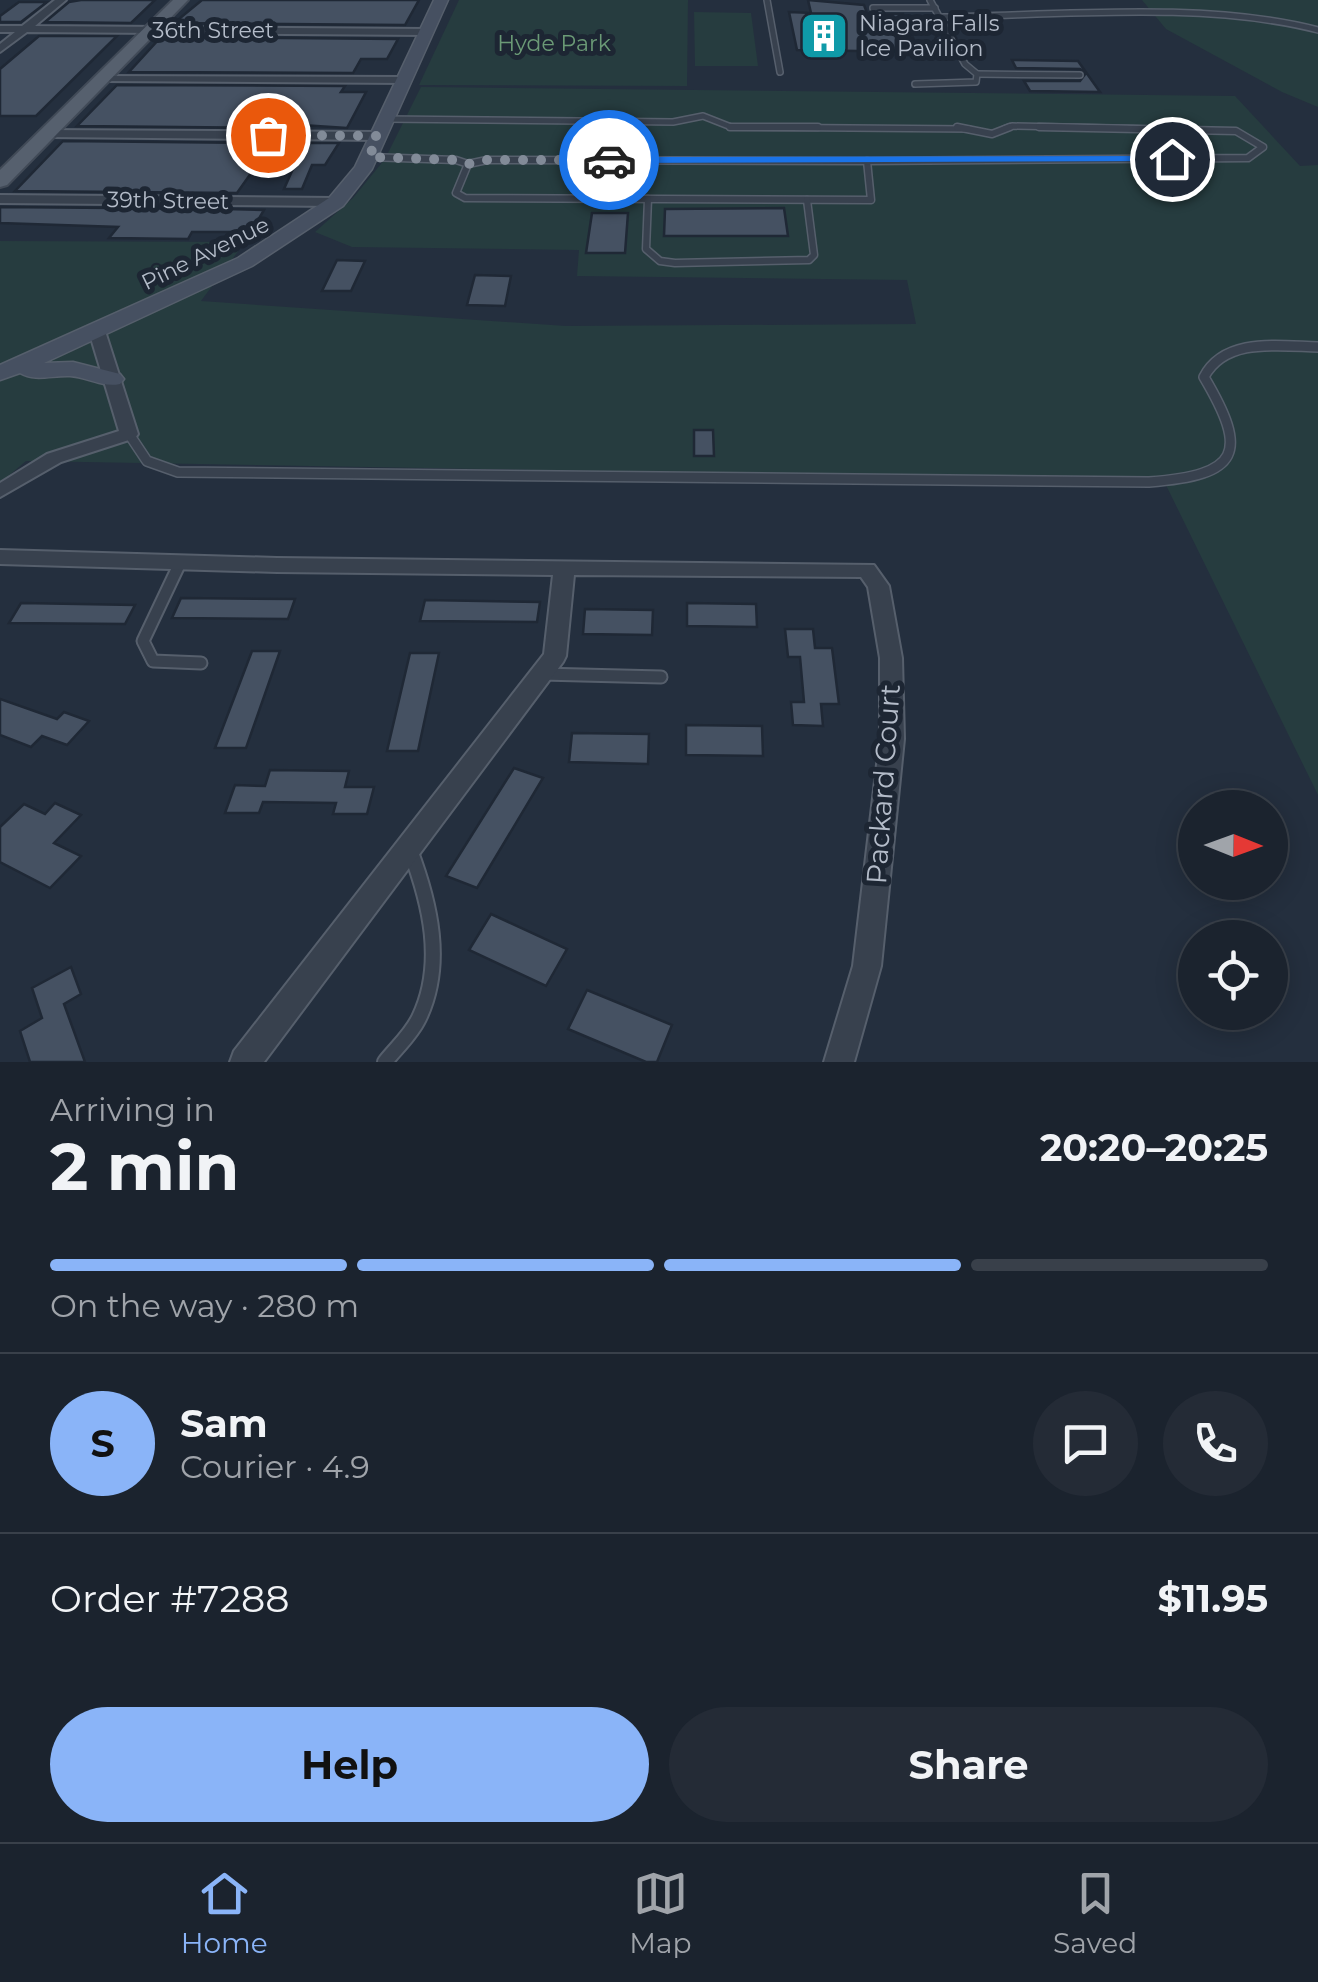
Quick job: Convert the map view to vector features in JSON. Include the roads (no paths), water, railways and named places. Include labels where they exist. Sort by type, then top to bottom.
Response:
[{"type":"main road","points":[[0,181],[181,0]]},
{"type":"main road","name":"Pine Avenue","points":[[96,328],[245,262],[336,202],[369,157],[441,0]]},
{"type":"main road","points":[[0,356],[96,328]]},
{"type":"main road","points":[[0,376],[96,328]]},
{"type":"main road","points":[[0,376],[58,368],[112,379]]},
{"type":"street","points":[[0,50],[61,0]]},
{"type":"street","name":"36th Street","points":[[0,29],[426,32]]},
{"type":"street","points":[[104,78],[405,80]]},
{"type":"street","points":[[49,134],[382,127]]},
{"type":"street","name":"39th Street","points":[[0,198],[336,202]]},
{"type":"street","points":[[0,491],[54,458],[129,434],[96,328]]},
{"type":"street","name":"Packard Court","points":[[0,557],[866,570],[878,586],[890,658],[892,738],[868,966],[839,1062]]},
{"type":"street","points":[[246,1062],[554,656],[564,566]]},
{"type":"lane","points":[[767,0],[780,72]]},
{"type":"lane","points":[[930,0],[965,64],[977,74],[1080,75]]},
{"type":"lane","points":[[873,8],[935,8]]},
{"type":"lane","points":[[943,16],[1268,17],[1318,30]]},
{"type":"lane","points":[[916,84],[968,84],[976,82],[977,74]]},
{"type":"lane","points":[[369,157],[456,160],[468,164],[487,160],[1248,158],[1263,147],[1236,131],[1012,126],[992,134],[954,126],[731,127],[712,115],[693,115],[673,122],[382,127]]},
{"type":"lane","points":[[468,164],[456,193],[465,198],[870,200],[867,161]]},
{"type":"lane","points":[[648,199],[646,249],[660,261],[675,263],[809,260],[814,255],[814,243],[807,200]]},
{"type":"lane","points":[[129,434],[135,453],[150,465],[178,472],[1116,483],[1178,480],[1215,470],[1228,452],[1232,435],[1204,377],[1207,365],[1220,356],[1248,348],[1318,347]]},
{"type":"lane","points":[[180,562],[143,641],[153,661],[201,663]]},
{"type":"lane","points":[[540,674],[661,677]]},
{"type":"lane","points":[[385,1062],[418,1019],[436,964],[422,882],[408,844]]},
{"type":"place","name":"Niagara Falls Ice Pavilion","points":[[824,36]]},
{"type":"park label","name":"Hyde Park","points":[[554,43]]}]
